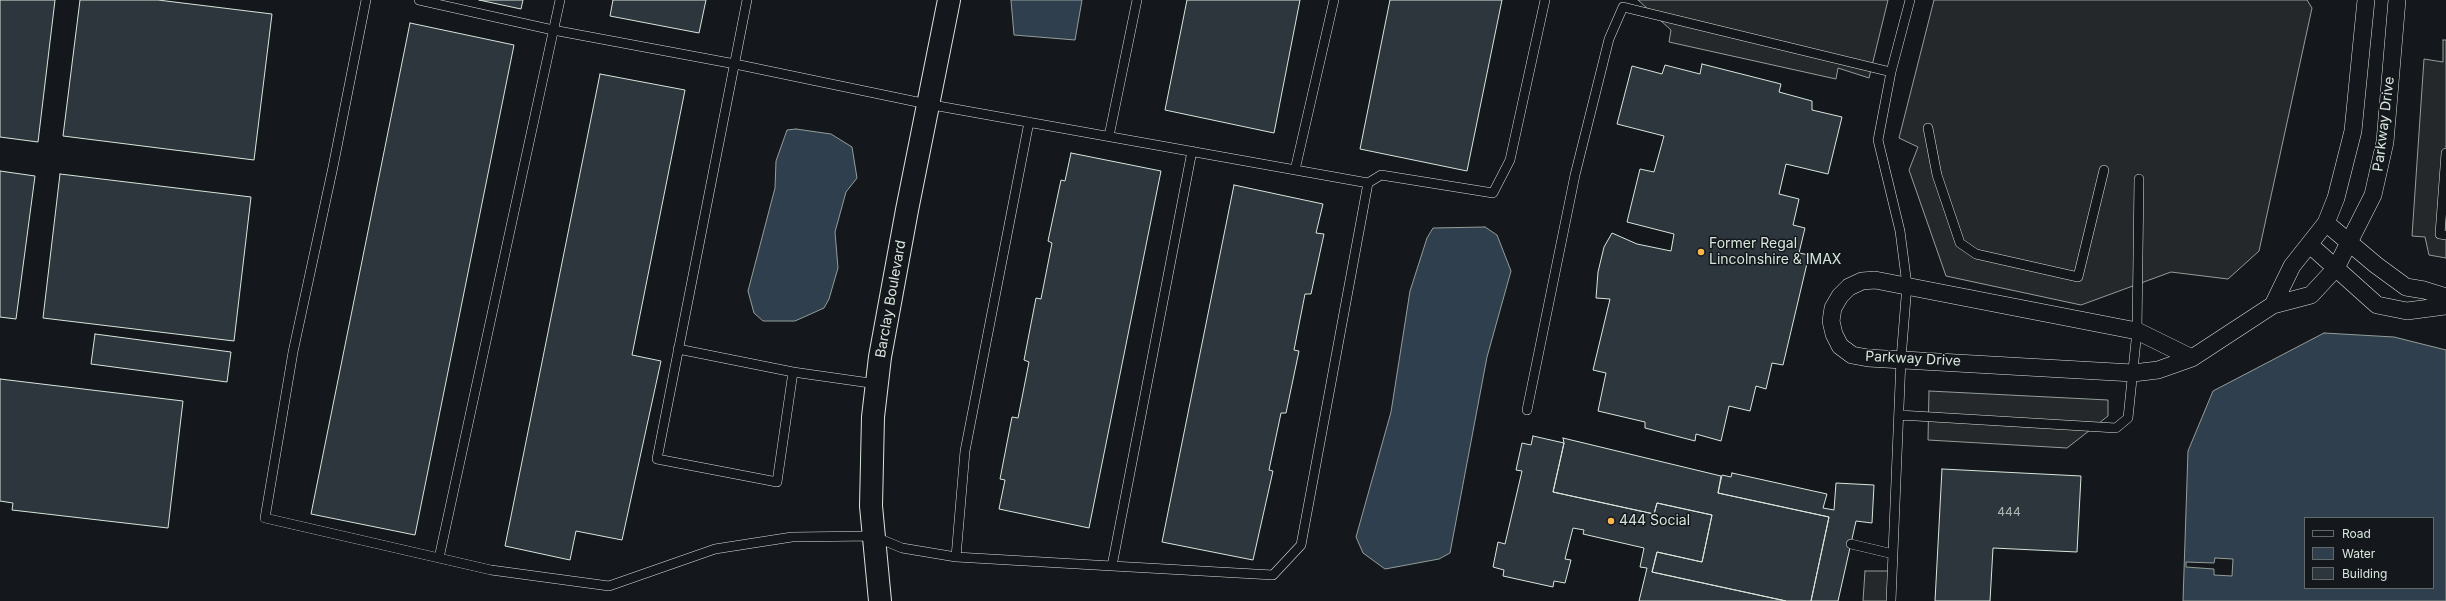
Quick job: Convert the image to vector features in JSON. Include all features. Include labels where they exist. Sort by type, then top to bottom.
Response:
[{"type":"street","name":"Barclay Boulevard","points":[[880,601],[871,506],[873,417],[877,384],[928,104],[949,0]]},
{"type":"street","points":[[2273,305],[2292,266],[2326,223],[2336,198],[2353,131],[2366,0]]},
{"type":"street","name":"Parkway Drive","points":[[2192,358],[2138,331],[1875,280],[1862,282],[1850,287],[1840,296],[1833,308],[1831,321],[1834,334],[1840,346],[1852,355],[1868,358],[2133,373],[2158,370],[2192,358],[2273,305],[2310,295],[2336,268],[2373,195],[2385,142],[2397,0]]},
{"type":"street","points":[[2326,223],[2376,265],[2406,287],[2424,290],[2446,297]]},
{"type":"street","points":[[2310,245],[2377,305],[2407,311],[2446,306]]},
{"type":"lane","points":[[366,0],[333,167],[293,352],[265,518],[491,570],[609,586],[715,549],[792,537],[873,536],[902,548],[956,557],[1273,575],[1301,545],[1368,183]]},
{"type":"lane","points":[[419,0],[553,30],[735,64],[928,104],[1368,183],[1381,175],[1492,193],[1510,160],[1545,0]]},
{"type":"lane","points":[[439,558],[560,0]]},
{"type":"lane","points":[[748,0],[657,460],[777,482],[793,372]]},
{"type":"lane","points":[[1109,136],[1137,0]]},
{"type":"lane","points":[[1295,170],[1334,0]]},
{"type":"lane","points":[[1891,601],[1901,359],[1907,285],[1900,231],[1878,140],[1891,72],[1910,0]]},
{"type":"lane","points":[[1527,410],[1575,175],[1609,39],[1623,7],[1891,72]]},
{"type":"lane","points":[[956,557],[966,451],[1029,122]]},
{"type":"lane","points":[[1928,128],[1937,174],[1960,244],[1976,254],[2078,277],[2104,170]]},
{"type":"lane","points":[[1112,566],[1192,151]]},
{"type":"lane","points":[[2446,154],[2440,234],[2446,235]]},
{"type":"lane","points":[[1899,415],[2116,428],[2128,418],[2138,331],[2139,179]]},
{"type":"lane","points":[[678,349],[793,372],[877,384]]},
{"type":"lane","points":[[1851,544],[1893,554]]},
{"type":"shaded area","points":[[1638,0],[1888,0],[1869,78],[1838,68],[1836,79],[1669,42],[1671,30]]},
{"type":"shaded area","points":[[1934,0],[2307,0],[2312,8],[2259,251],[2228,279],[2171,272],[2081,305],[1946,276],[1909,170],[1918,147],[1899,138]]},
{"type":"shaded area","points":[[2443,40],[2446,40],[2446,258],[2429,255],[2425,237],[2412,236],[2424,59],[2443,62]]},
{"type":"shaded area","points":[[1929,391],[2108,400],[2108,416],[2067,448],[1928,440]]},
{"type":"shaded area","points":[[1865,571],[1892,571],[1891,601],[1863,601]]},
{"type":"water","points":[[1011,0],[1082,0],[1075,40],[1014,35]]},
{"type":"water","points":[[796,129],[831,134],[852,147],[857,178],[846,192],[835,232],[838,268],[829,299],[824,308],[795,321],[763,321],[754,313],[748,291],[775,188],[776,161],[787,130]]},
{"type":"water","points":[[1485,227],[1497,235],[1511,271],[1487,357],[1450,553],[1439,559],[1385,569],[1363,553],[1356,537],[1391,412],[1410,291],[1427,238],[1433,228]]},
{"type":"water","points":[[2324,333],[2394,337],[2446,350],[2446,601],[2183,601],[2188,451],[2213,391]]},
{"type":"pier","points":[[2215,558],[2233,559],[2232,576],[2214,575],[2214,569],[2186,567],[2186,562],[2214,563]]},
{"type":"building","points":[[0,0],[55,0],[38,142],[0,137]]},
{"type":"building","points":[[80,0],[158,0],[272,14],[254,160],[63,136]]},
{"type":"building","points":[[479,0],[523,0],[521,9]]},
{"type":"building","points":[[613,0],[706,0],[699,33],[610,16]]},
{"type":"building","points":[[1187,0],[1300,0],[1274,133],[1165,110]]},
{"type":"building","points":[[1390,0],[1502,0],[1467,171],[1360,149]]},
{"type":"building","points":[[410,23],[514,45],[415,535],[311,514]]},
{"type":"building","name":"Former Regal Lincolnshire & IMAX","points":[[1702,64],[1781,84],[1779,92],[1812,101],[1812,110],[1842,117],[1828,174],[1786,164],[1779,194],[1799,199],[1793,225],[1805,228],[1799,253],[1809,255],[1783,365],[1772,363],[1766,389],[1756,386],[1750,411],[1729,406],[1721,441],[1696,434],[1695,441],[1645,428],[1645,422],[1598,411],[1606,373],[1593,370],[1610,299],[1596,298],[1598,272],[1604,247],[1612,233],[1637,244],[1671,251],[1674,234],[1627,222],[1640,169],[1654,172],[1664,136],[1617,124],[1632,66],[1662,74],[1665,65],[1700,74]]},
{"type":"building","points":[[600,74],[685,90],[632,355],[661,361],[622,540],[576,531],[570,560],[505,546]]},
{"type":"building","points":[[1071,153],[1161,171],[1089,528],[999,509],[1005,480],[1000,479],[1012,417],[1018,418],[1029,362],[1024,360],[1036,298],[1041,299],[1052,243],[1048,241],[1061,180],[1065,181]]},
{"type":"building","points":[[0,171],[35,176],[16,319],[0,317]]},
{"type":"building","points":[[60,174],[251,197],[234,341],[43,318]]},
{"type":"building","points":[[1234,185],[1323,204],[1316,233],[1324,234],[1311,294],[1305,294],[1294,350],[1299,351],[1286,413],[1281,413],[1269,470],[1273,471],[1253,560],[1162,542]]},
{"type":"building","points":[[95,334],[231,352],[227,382],[91,364]]},
{"type":"building","points":[[0,379],[183,401],[168,528],[12,510],[13,503],[0,501]]},
{"type":"building","name":"444 Social","points":[[1533,436],[1564,443],[1553,492],[1654,514],[1657,503],[1712,515],[1702,562],[1657,552],[1652,572],[1786,601],[1639,601],[1647,568],[1640,567],[1644,548],[1583,534],[1584,530],[1573,528],[1565,559],[1571,560],[1565,583],[1554,581],[1553,587],[1503,576],[1504,570],[1493,567],[1498,542],[1505,544],[1522,471],[1516,470],[1522,443],[1531,445]]},
{"type":"building","points":[[1563,438],[1721,476],[1718,493],[1829,517],[1811,601],[1786,601],[1652,572],[1657,552],[1702,562],[1712,515],[1657,503],[1654,514],[1553,492],[1564,443]]},
{"type":"building","points":[[1942,469],[2081,476],[2077,552],[1993,548],[1990,601],[1935,601]]},
{"type":"building","name":"444 Social","points":[[1732,473],[1827,494],[1823,508],[1834,510],[1836,483],[1874,485],[1872,523],[1856,521],[1838,601],[1811,601],[1829,517],[1718,493],[1722,475],[1731,477]]},
{"type":"place","name":"Former Regal Lincolnshire & IMAX","points":[[1701,252]]},
{"type":"place","name":"444 Social","points":[[1611,521]]}]
